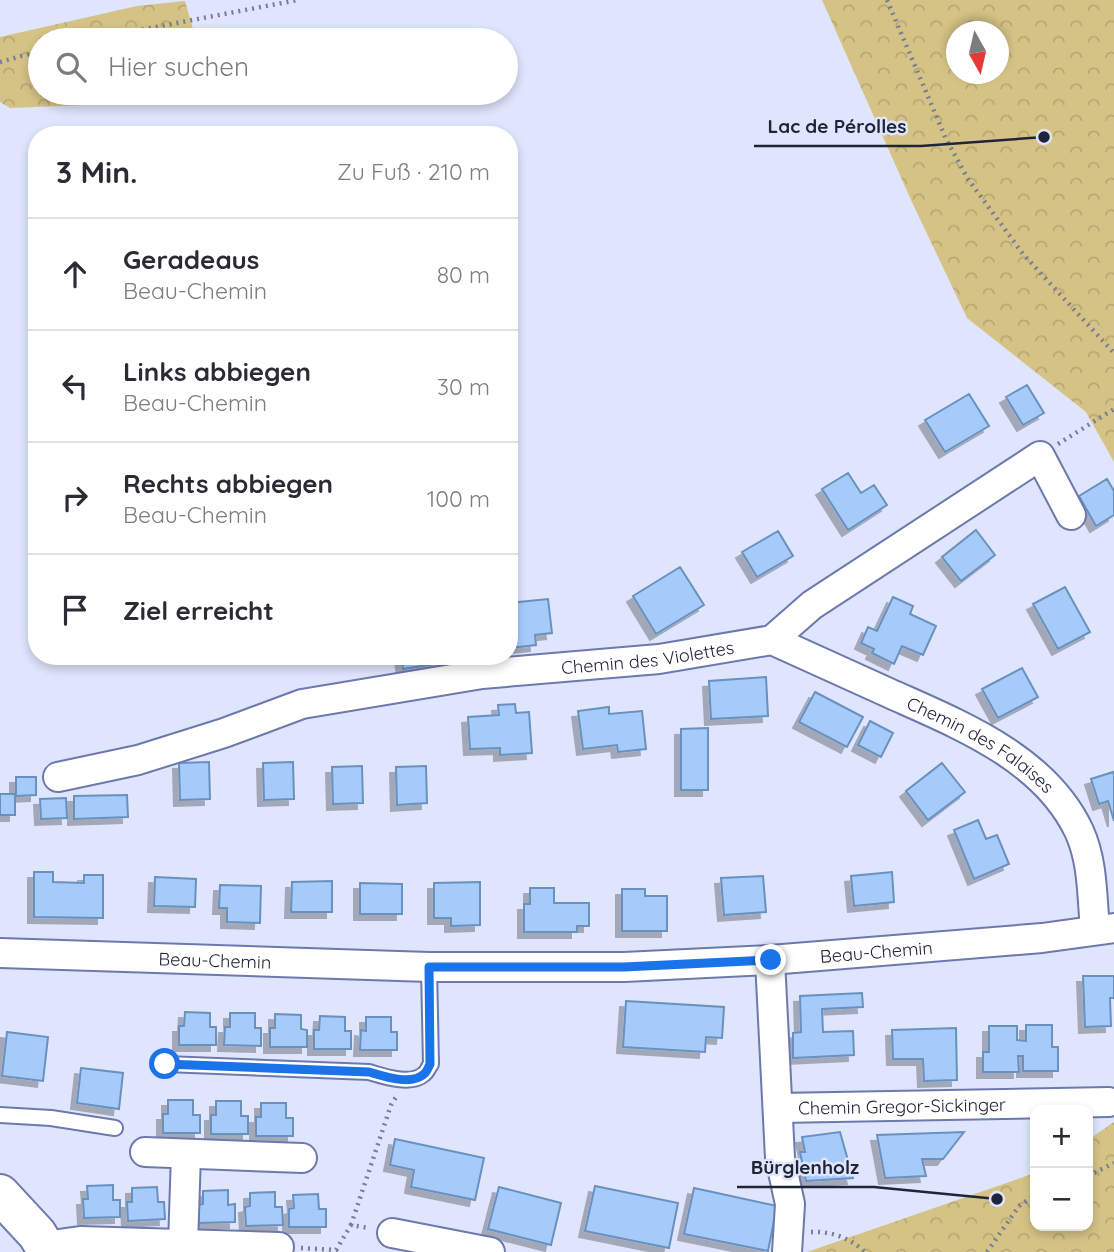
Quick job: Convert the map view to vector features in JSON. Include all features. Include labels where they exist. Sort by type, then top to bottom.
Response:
[{"type":"main road","points":[[0,1194],[37,1234],[46,1249]]},
{"type":"street","points":[[772,640],[812,605],[1040,456],[1071,516]]},
{"type":"street","name":"Chemin des Violettes","points":[[58,777],[138,760],[224,733],[302,704],[482,674],[659,659],[772,640]]},
{"type":"street","name":"Chemin des Falaises","points":[[772,640],[974,733],[1024,765],[1054,792],[1079,831],[1105,929]]},
{"type":"street","name":"Beau-Chemin","points":[[0,953],[429,967],[624,967],[771,960],[1042,938],[1105,929]]},
{"type":"street","name":"Chemin Gregor-Sickinger","points":[[771,960],[780,1158],[790,1204],[788,1243]]},
{"type":"street","name":"Chemin Gregor-Sickinger","points":[[778,1108],[1109,1102]]},
{"type":"street","points":[[145,1152],[302,1158]]},
{"type":"street","points":[[183,1245],[186,1154]]},
{"type":"street","points":[[392,1233],[490,1252]]},
{"type":"street","points":[[46,1249],[80,1241],[279,1247]]},
{"type":"lane","points":[[165,1064],[369,1072],[392,1078],[412,1079],[424,1074],[430,1064],[429,967]]},
{"type":"lane","points":[[0,1115],[51,1118],[114,1128]]},
{"type":"path","points":[[150,28],[298,0]]},
{"type":"path","points":[[887,0],[946,139],[968,179],[1023,254],[1114,354]]},
{"type":"path","points":[[0,62],[28,54]]},
{"type":"path","points":[[1081,431],[1114,410]]},
{"type":"path","points":[[279,1247],[335,1251],[351,1225],[391,1105]]},
{"type":"path","points":[[1093,1174],[1114,1163]]},
{"type":"path","points":[[987,1252],[1019,1206],[1030,1198]]},
{"type":"path","points":[[351,1225],[392,1233]]},
{"type":"path","points":[[788,1243],[834,1234],[865,1252]]},
{"type":"green space","points":[[822,0],[1114,0],[1114,462],[1086,412],[967,318]]},
{"type":"green space","points":[[185,1],[193,28],[40,28],[137,6]]},
{"type":"green space","points":[[28,31],[28,105],[85,105],[10,108],[0,102],[0,37]]},
{"type":"green space","points":[[1114,1122],[1114,1252],[807,1252],[1030,1175],[1030,1231],[1093,1231],[1093,1137]]},
{"type":"building","points":[[1027,385],[1044,413],[1023,425],[1006,397]]},
{"type":"building","points":[[969,394],[989,426],[945,452],[925,420]]},
{"type":"building","points":[[848,473],[861,493],[874,485],[887,505],[848,530],[822,489]]},
{"type":"building","points":[[1107,479],[1114,491],[1114,515],[1096,526],[1079,496]]},
{"type":"building","points":[[976,530],[995,555],[961,581],[942,557]]},
{"type":"building","points":[[778,531],[793,556],[757,577],[742,552]]},
{"type":"building","points":[[680,567],[704,605],[656,634],[633,596]]},
{"type":"building","points":[[1065,587],[1090,632],[1058,649],[1033,604]]},
{"type":"building","points":[[893,597],[913,606],[910,614],[936,626],[923,655],[902,646],[894,664],[872,653],[874,649],[861,643],[868,627],[877,631]]},
{"type":"building","points":[[548,599],[552,633],[535,635],[536,645],[518,647],[518,602]]},
{"type":"building","points":[[402,665],[428,665],[403,669]]},
{"type":"building","points":[[1022,668],[1038,697],[998,718],[982,689]]},
{"type":"building","points":[[766,677],[768,716],[711,719],[709,681]]},
{"type":"building","points":[[815,692],[863,717],[847,747],[799,722]]},
{"type":"building","points":[[515,704],[516,713],[529,712],[532,753],[500,755],[500,748],[470,749],[468,717],[499,715],[498,705]]},
{"type":"building","points":[[609,707],[609,714],[642,711],[646,749],[618,752],[617,745],[583,749],[578,711]]},
{"type":"building","points":[[870,721],[893,733],[881,757],[858,745]]},
{"type":"building","points":[[708,728],[708,790],[681,790],[681,729]]},
{"type":"building","points":[[209,762],[210,799],[180,800],[179,763]]},
{"type":"building","points":[[293,762],[294,799],[264,800],[263,763]]},
{"type":"building","points":[[942,763],[965,792],[928,820],[906,791]]},
{"type":"building","points":[[362,766],[363,803],[333,804],[332,767]]},
{"type":"building","points":[[426,766],[427,803],[397,805],[396,767]]},
{"type":"building","points":[[1113,772],[1114,821],[1108,801],[1099,804],[1091,779]]},
{"type":"building","points":[[16,777],[36,777],[36,795],[16,796]]},
{"type":"building","points":[[0,794],[15,794],[15,815],[0,815]]},
{"type":"building","points":[[127,795],[128,817],[74,819],[74,796]]},
{"type":"building","points":[[66,798],[67,818],[41,819],[40,799]]},
{"type":"building","points":[[978,820],[986,839],[997,835],[1009,864],[974,879],[954,830]]},
{"type":"building","points":[[34,872],[53,872],[53,882],[84,883],[84,875],[103,875],[103,918],[34,917]]},
{"type":"building","points":[[892,872],[894,902],[854,906],[851,876]]},
{"type":"building","points":[[763,876],[766,912],[724,915],[721,878]]},
{"type":"building","points":[[155,877],[196,879],[195,907],[154,906]]},
{"type":"building","points":[[332,881],[332,912],[291,912],[292,882]]},
{"type":"building","points":[[480,882],[480,925],[451,926],[451,918],[434,918],[434,883]]},
{"type":"building","points":[[360,883],[402,884],[402,914],[360,914]]},
{"type":"building","points":[[220,885],[261,886],[260,923],[227,922],[227,908],[219,908]]},
{"type":"building","points":[[530,888],[554,888],[554,903],[589,903],[589,926],[577,926],[577,932],[524,932],[524,904],[530,904]]},
{"type":"building","points":[[622,889],[645,889],[645,896],[667,896],[667,931],[622,931]]},
{"type":"building","points":[[1083,976],[1114,976],[1114,998],[1110,998],[1111,1026],[1085,1027]]},
{"type":"building","points":[[862,993],[863,1007],[822,1009],[823,1032],[853,1031],[854,1055],[793,1058],[793,1033],[801,1032],[800,996]]},
{"type":"building","points":[[626,1001],[724,1007],[722,1038],[706,1037],[705,1052],[623,1047]]},
{"type":"building","points":[[185,1012],[210,1013],[210,1027],[216,1027],[216,1045],[179,1045],[179,1026],[184,1026]]},
{"type":"building","points":[[230,1013],[255,1013],[255,1028],[261,1028],[261,1046],[224,1045],[225,1027],[230,1027]]},
{"type":"building","points":[[275,1014],[301,1015],[301,1029],[307,1030],[307,1047],[270,1047],[270,1028],[275,1028]]},
{"type":"building","points":[[320,1016],[345,1017],[345,1031],[351,1031],[351,1049],[314,1049],[314,1030],[319,1030]]},
{"type":"building","points":[[366,1017],[391,1017],[391,1032],[397,1032],[397,1050],[360,1050],[361,1030],[366,1031]]},
{"type":"building","points":[[1026,1025],[1052,1025],[1052,1047],[1058,1047],[1058,1071],[1023,1071],[1023,1056],[1018,1056],[1019,1072],[983,1072],[983,1052],[989,1052],[989,1026],[1017,1026],[1017,1040],[1026,1041]]},
{"type":"building","points":[[956,1028],[957,1080],[924,1081],[923,1059],[893,1059],[892,1030]]},
{"type":"building","points":[[7,1032],[48,1037],[43,1081],[2,1076]]},
{"type":"building","points":[[81,1068],[123,1073],[119,1109],[77,1103]]},
{"type":"building","points":[[168,1100],[193,1100],[193,1115],[200,1115],[200,1133],[163,1133],[163,1114],[168,1114]]},
{"type":"building","points":[[216,1101],[241,1101],[241,1116],[248,1116],[248,1134],[211,1134],[211,1115],[216,1115]]},
{"type":"building","points":[[261,1103],[286,1103],[286,1118],[293,1118],[293,1136],[256,1136],[256,1117],[261,1117]]},
{"type":"building","points":[[840,1132],[853,1178],[806,1181],[800,1152],[805,1152],[802,1137]]},
{"type":"building","points":[[964,1132],[943,1159],[922,1159],[926,1176],[885,1178],[877,1135]]},
{"type":"building","points":[[395,1139],[484,1158],[475,1200],[411,1187],[414,1170],[390,1165]]},
{"type":"building","points":[[113,1185],[113,1200],[120,1200],[120,1217],[84,1218],[83,1199],[88,1199],[87,1186]]},
{"type":"building","points":[[595,1186],[678,1203],[669,1248],[585,1231]]},
{"type":"building","points":[[157,1187],[158,1202],[164,1202],[165,1219],[128,1221],[127,1202],[132,1202],[132,1188]]},
{"type":"building","points":[[499,1187],[561,1203],[551,1245],[488,1229]]},
{"type":"building","points":[[694,1188],[777,1206],[768,1251],[684,1234]]},
{"type":"building","points":[[228,1190],[228,1205],[235,1204],[235,1222],[199,1223],[198,1205],[203,1204],[203,1191]]},
{"type":"building","points":[[275,1192],[275,1207],[282,1207],[283,1225],[246,1226],[245,1207],[250,1206],[250,1193]]},
{"type":"building","points":[[318,1194],[319,1209],[326,1209],[326,1227],[289,1227],[289,1209],[294,1208],[293,1195]]},
{"type":"place","name":"Lac de Pérolles","points":[[1044,137]]},
{"type":"place","name":"Bürglenholz","points":[[997,1199]]},
{"type":"route","points":[[165,1064],[369,1072],[392,1078],[412,1079],[424,1074],[430,1064],[429,967],[624,967],[771,960]]}]
